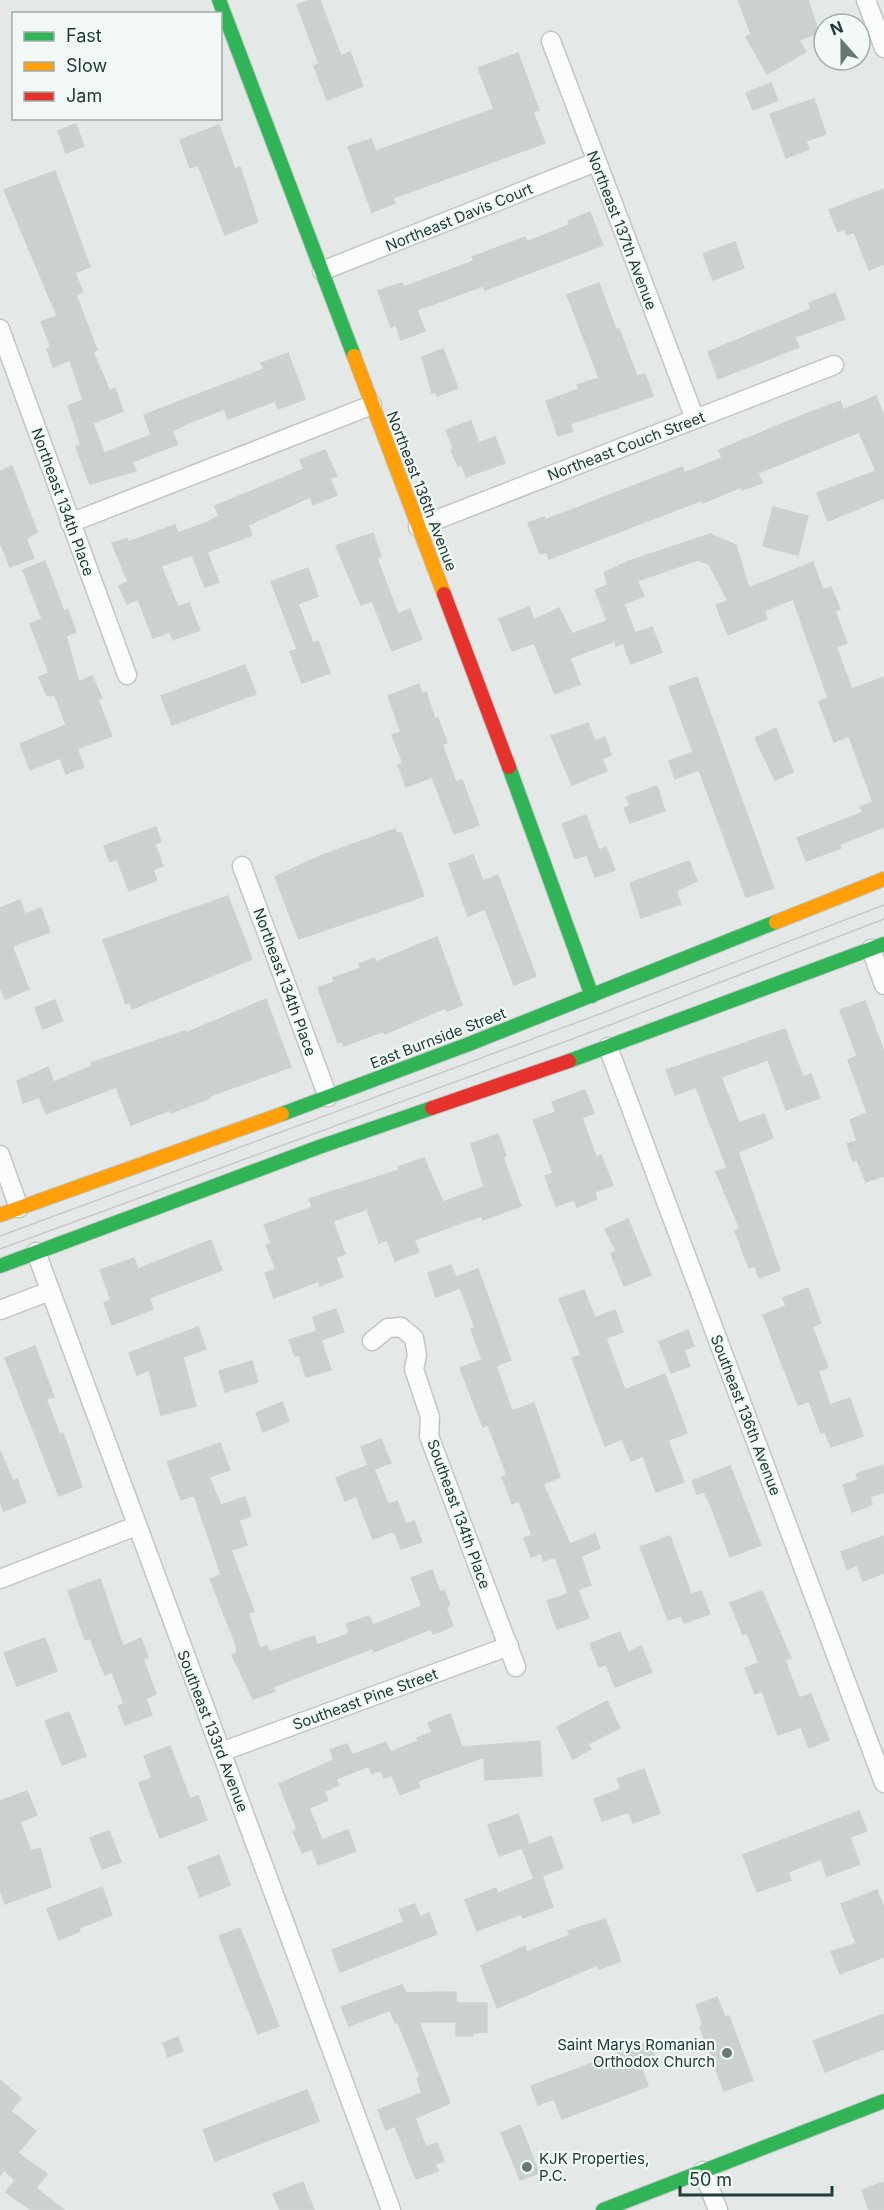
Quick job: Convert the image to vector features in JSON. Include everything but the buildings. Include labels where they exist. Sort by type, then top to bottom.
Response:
[{"type":"street","name":"Northeast 136th Avenue","points":[[219,0],[592,996]]},
{"type":"street","points":[[866,0],[884,48]]},
{"type":"street","name":"Northeast 137th Avenue","points":[[551,41],[695,419]]},
{"type":"street","name":"Northeast Davis Court","points":[[322,271],[596,162]]},
{"type":"street","name":"Northeast 134th Place","points":[[0,329],[128,675]]},
{"type":"street","name":"Northeast Couch Street","points":[[418,527],[834,365]]},
{"type":"street","points":[[70,523],[372,405]]},
{"type":"street","name":"Northeast 134th Place","points":[[242,866],[328,1097]]},
{"type":"street","name":"East Burnside Street","points":[[0,1215],[328,1097],[592,996],[884,879]]},
{"type":"street","points":[[0,1266],[319,1147],[608,1047],[877,946],[884,985]]},
{"type":"street","name":"Southeast 136th Avenue","points":[[608,1047],[884,1783]]},
{"type":"street","points":[[0,1155],[20,1208]]},
{"type":"street","name":"Southeast 133rd Avenue","points":[[36,1252],[391,2210]]},
{"type":"street","points":[[0,1310],[50,1291]]},
{"type":"street","name":"Southeast 134th Place","points":[[372,1341],[388,1328],[401,1327],[414,1338],[417,1355],[414,1370],[430,1417],[429,1436],[516,1667]]},
{"type":"street","points":[[0,1579],[136,1526]]},
{"type":"street","name":"Southeast Pine Street","points":[[221,1752],[508,1646]]},
{"type":"street","points":[[603,2210],[884,2101]]},
{"type":"street","points":[[703,2171],[718,2210]]},
{"type":"tram line","points":[[0,1236],[597,1015],[884,905]]},
{"type":"tram line","points":[[0,1249],[602,1028],[884,919]]},
{"type":"traffic: fast","points":[[219,0],[354,356]]},
{"type":"traffic: fast","points":[[509,767],[592,996]]},
{"type":"traffic: fast","points":[[282,1114],[469,1044],[776,922]]},
{"type":"traffic: fast","points":[[569,1061],[884,944]]},
{"type":"traffic: fast","points":[[0,1266],[319,1147],[432,1108]]},
{"type":"traffic: fast","points":[[603,2210],[884,2101]]},
{"type":"traffic: slow","points":[[354,356],[444,594]]},
{"type":"traffic: slow","points":[[776,922],[884,879]]},
{"type":"traffic: slow","points":[[0,1215],[282,1114]]},
{"type":"traffic: jam","points":[[444,594],[509,767]]},
{"type":"traffic: jam","points":[[432,1108],[569,1061]]},
{"type":"place","name":"Saint Marys Romanian Orthodox Church","points":[[727,2053]]},
{"type":"place","name":"KJK Properties, P.C.","points":[[527,2167]]}]
